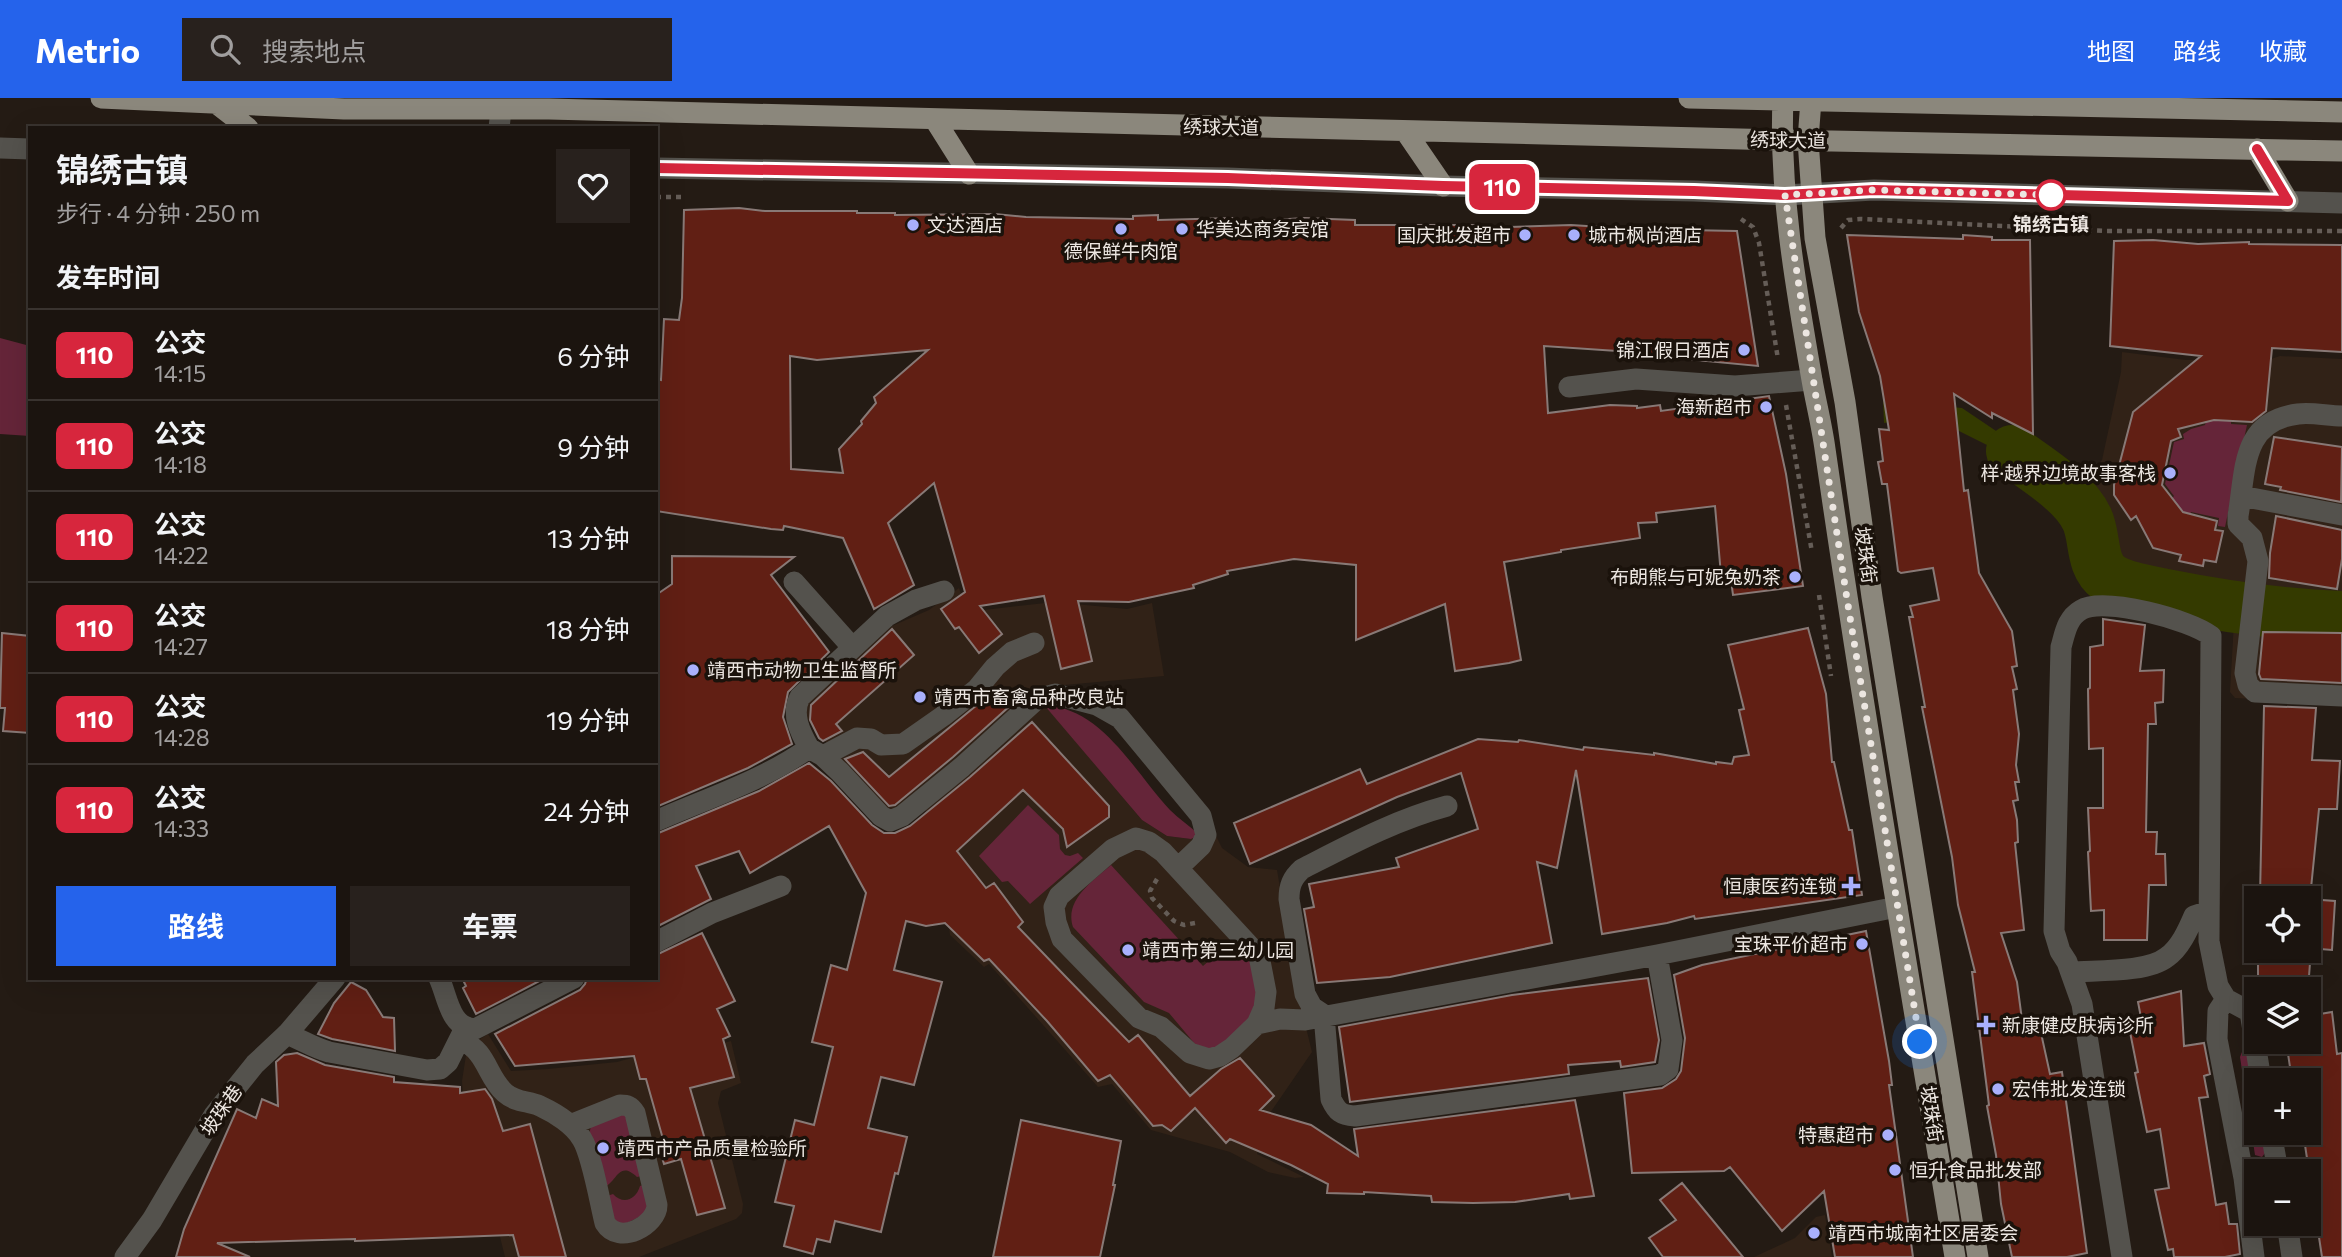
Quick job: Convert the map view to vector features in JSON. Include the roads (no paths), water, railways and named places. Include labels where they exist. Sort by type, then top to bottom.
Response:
[{"type":"main road","name":"绣球大道","points":[[101,98],[500,119],[935,120],[2342,150]]},
{"type":"main road","name":"绣球大道","points":[[1689,98],[2337,107]]},
{"type":"main road","name":"坡珠街","points":[[1783,99],[1785,195],[1812,380],[1823,433],[1847,599],[1955,1257]]},
{"type":"main road","name":"坡珠街","points":[[1811,100],[1808,140],[1815,238],[1845,402],[1872,597],[1978,1257]]},
{"type":"main road","points":[[217,104],[245,126]]},
{"type":"main road","points":[[935,120],[969,174]]},
{"type":"main road","points":[[1406,131],[1443,186]]},
{"type":"main road","points":[[2257,149],[2288,201]]},
{"type":"street","points":[[0,148],[28,149]]},
{"type":"street","points":[[658,168],[1228,178],[1785,195],[1874,190],[2342,203]]},
{"type":"street","points":[[1569,387],[1636,379],[1735,386],[1812,380]]},
{"type":"street","points":[[2342,416],[2300,414],[2265,424],[2251,442],[2238,524],[2252,538],[2258,561],[2245,673],[2248,685],[2255,692],[2342,696]]},
{"type":"street","points":[[2241,496],[2342,515]]},
{"type":"street","points":[[794,582],[852,647]]},
{"type":"street","points":[[944,591],[916,600],[887,616],[800,697],[795,707],[800,732],[816,752],[881,816],[890,821],[902,816],[962,767],[1037,699],[1055,694],[1097,705],[1120,718],[1201,816],[1206,835],[1201,846],[1178,868]]},
{"type":"street","points":[[2122,1257],[2082,1004],[2054,931],[2061,647],[2066,627],[2072,617],[2083,608],[2106,605],[2155,615],[2204,630],[2211,636],[2209,941],[2218,986],[2226,999],[2250,1012],[2259,1068]]},
{"type":"street","points":[[658,820],[816,752],[857,738],[871,739],[881,745],[902,744],[977,689],[1012,652],[1034,643]]},
{"type":"street","points":[[1447,806],[1390,825],[1301,869],[1289,888],[1302,986],[1319,1016],[1331,1098],[1336,1111],[1355,1116],[1660,1075],[1668,1069],[1672,1040],[1657,955]]},
{"type":"street","points":[[1136,838],[1149,842],[1178,868],[1259,956],[1266,992],[1264,1008],[1256,1024],[1232,1048],[1209,1059],[1198,1058],[1161,1027],[1139,1018],[1062,939],[1056,922],[1054,907],[1059,895],[1124,842],[1136,838]]},
{"type":"street","points":[[658,941],[721,909],[781,886]]},
{"type":"street","points":[[1256,1024],[1280,1018],[1298,1021],[1657,955],[1897,907]]},
{"type":"street","points":[[2071,972],[2152,965],[2168,957],[2177,947],[2194,916],[2209,911]]},
{"type":"street","name":"坡珠巷","points":[[125,1257],[152,1220],[214,1115],[255,1064],[287,1034],[333,980]]},
{"type":"street","points":[[440,980],[463,1034],[480,1053],[502,1091],[512,1099],[539,1106],[570,1125],[583,1140],[604,1223],[609,1230],[616,1234],[625,1234],[652,1220],[657,1213],[657,1205],[632,1108],[620,1105],[570,1125]]},
{"type":"street","points":[[287,1034],[314,1048],[329,1052],[427,1070],[440,1069],[448,1062],[463,1034],[488,1024],[569,980]]},
{"type":"street","points":[[2226,999],[2218,1011],[2217,1039],[2246,1159]]},
{"type":"street","points":[[2253,1236],[2254,1257]]},
{"type":"street","points":[[2289,1236],[2292,1257]]},
{"type":"waterway","points":[[2012,451],[2054,481],[2081,509],[2090,526],[2099,566],[2109,578],[2141,590],[2229,606],[2342,617]]},
{"type":"place","name":"锦绣古镇","points":[[2051,195]]},
{"type":"place","name":"文达酒店","points":[[913,225]]},
{"type":"place","name":"德保鲜牛肉馆","points":[[1121,229]]},
{"type":"place","name":"华美达商务宾馆","points":[[1182,229]]},
{"type":"place","name":"国庆批发超市","points":[[1525,235]]},
{"type":"place","name":"城市枫尚酒店","points":[[1574,235]]},
{"type":"place","name":"锦江假日酒店","points":[[1744,350]]},
{"type":"place","name":"海新超市","points":[[1766,407]]},
{"type":"place","name":"样·越界边境故事客栈","points":[[2170,473]]},
{"type":"place","name":"布朗熊与可妮兔奶茶","points":[[1795,577]]},
{"type":"place","name":"靖西市动物卫生监督所","points":[[693,670]]},
{"type":"place","name":"靖西市畜禽品种改良站","points":[[920,697]]},
{"type":"place","name":"恒康医药连锁","points":[[1851,886]]},
{"type":"place","name":"宝珠平价超市","points":[[1862,944]]},
{"type":"place","name":"靖西市第三幼儿园","points":[[1128,950]]},
{"type":"place","name":"新康健皮肤病诊所","points":[[1986,1025]]},
{"type":"place","name":"宏伟批发连锁","points":[[1998,1089]]},
{"type":"place","name":"特惠超市","points":[[1888,1135]]},
{"type":"place","name":"靖西市产品质量检验所","points":[[603,1148]]},
{"type":"place","name":"恒升食品批发部","points":[[1895,1170]]},
{"type":"place","name":"靖西市城南社区居委会","points":[[1814,1233]]}]
